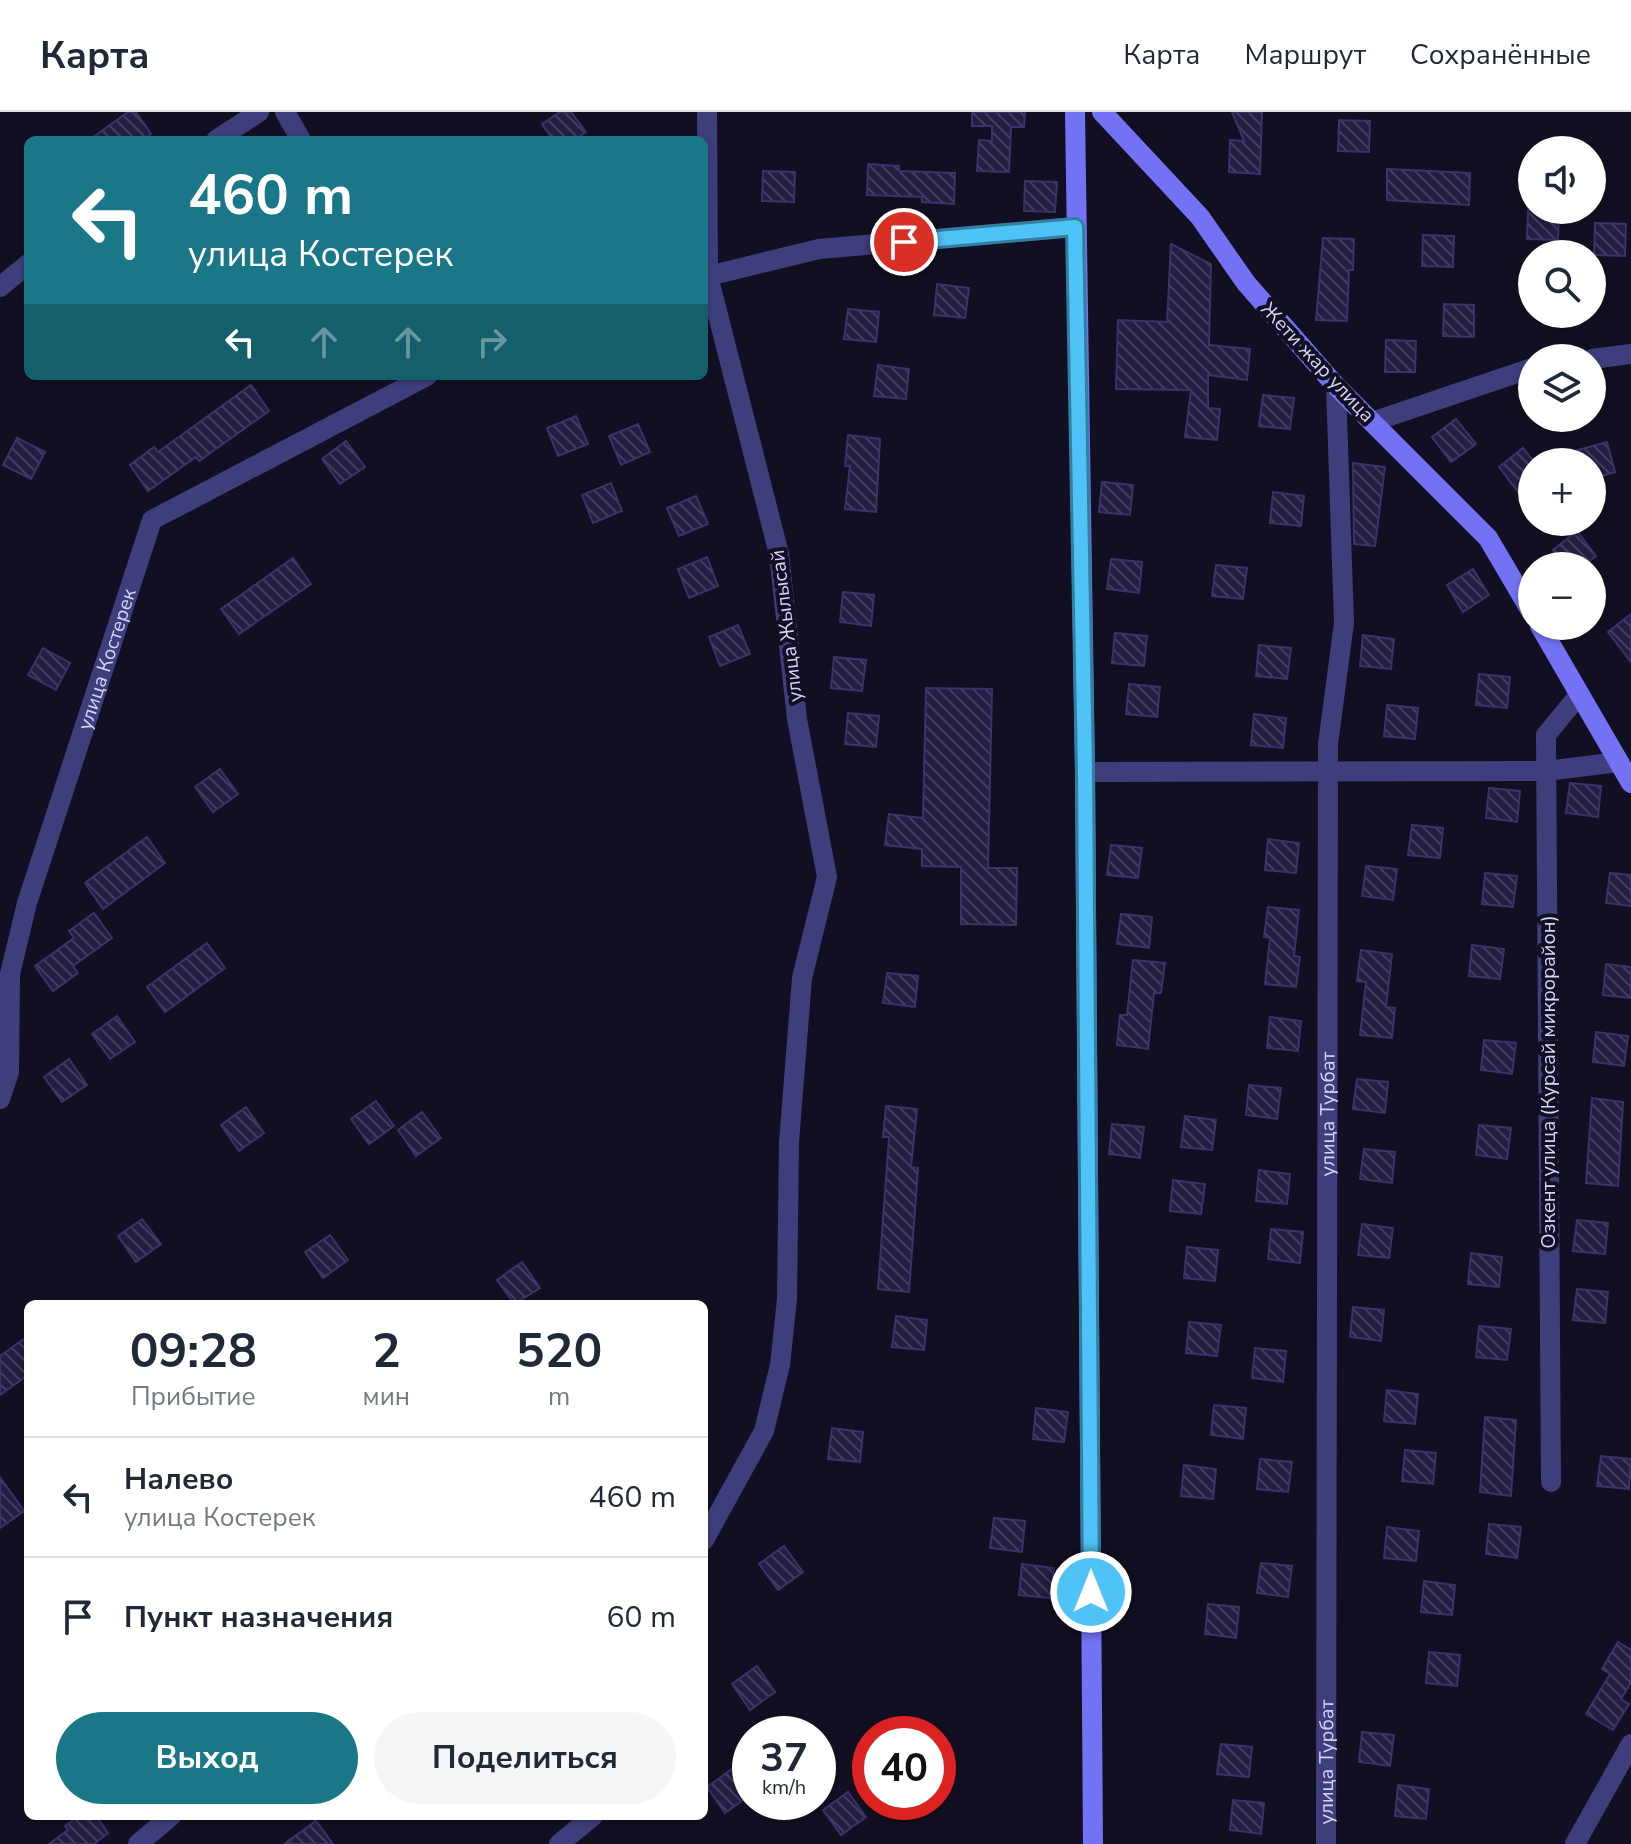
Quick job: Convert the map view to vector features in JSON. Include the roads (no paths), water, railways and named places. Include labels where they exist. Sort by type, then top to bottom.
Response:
[{"type":"street","points":[[222,136],[259,112]]},
{"type":"street","points":[[285,112],[299,136]]},
{"type":"street","name":"улица Жылысай","points":[[707,112],[707,136]]},
{"type":"street","points":[[1075,112],[1085,772],[1093,1844]]},
{"type":"street","name":"Жети жар улица","points":[[1109,114],[1200,217],[1246,283],[1336,386],[1488,538],[1518,589]]},
{"type":"street","points":[[708,277],[819,249],[1075,227]]},
{"type":"street","points":[[0,287],[24,267]]},
{"type":"street","name":"улица Жылысай","points":[[708,285],[779,554],[797,719],[827,877],[802,978],[789,1142],[787,1299],[780,1365],[764,1431],[708,1533]]},
{"type":"street","points":[[1606,357],[1631,354]]},
{"type":"street","points":[[1372,422],[1518,373]]},
{"type":"street","name":"улица Костерек","points":[[0,1099],[9,1072],[10,974],[27,903],[152,520],[419,380]]},
{"type":"street","name":"улица Турбат","points":[[1326,1844],[1328,773],[1344,623],[1336,386]]},
{"type":"street","points":[[1548,640],[1631,783]]},
{"type":"street","name":"Озкент улица (Курсай микрорайон)","points":[[1551,1482],[1546,735],[1579,695]]},
{"type":"street","points":[[1085,772],[1546,771],[1619,762]]},
{"type":"street","points":[[1575,1844],[1631,1744]]},
{"type":"street","points":[[138,1844],[166,1820]]},
{"type":"street","points":[[559,1844],[588,1820]]}]
